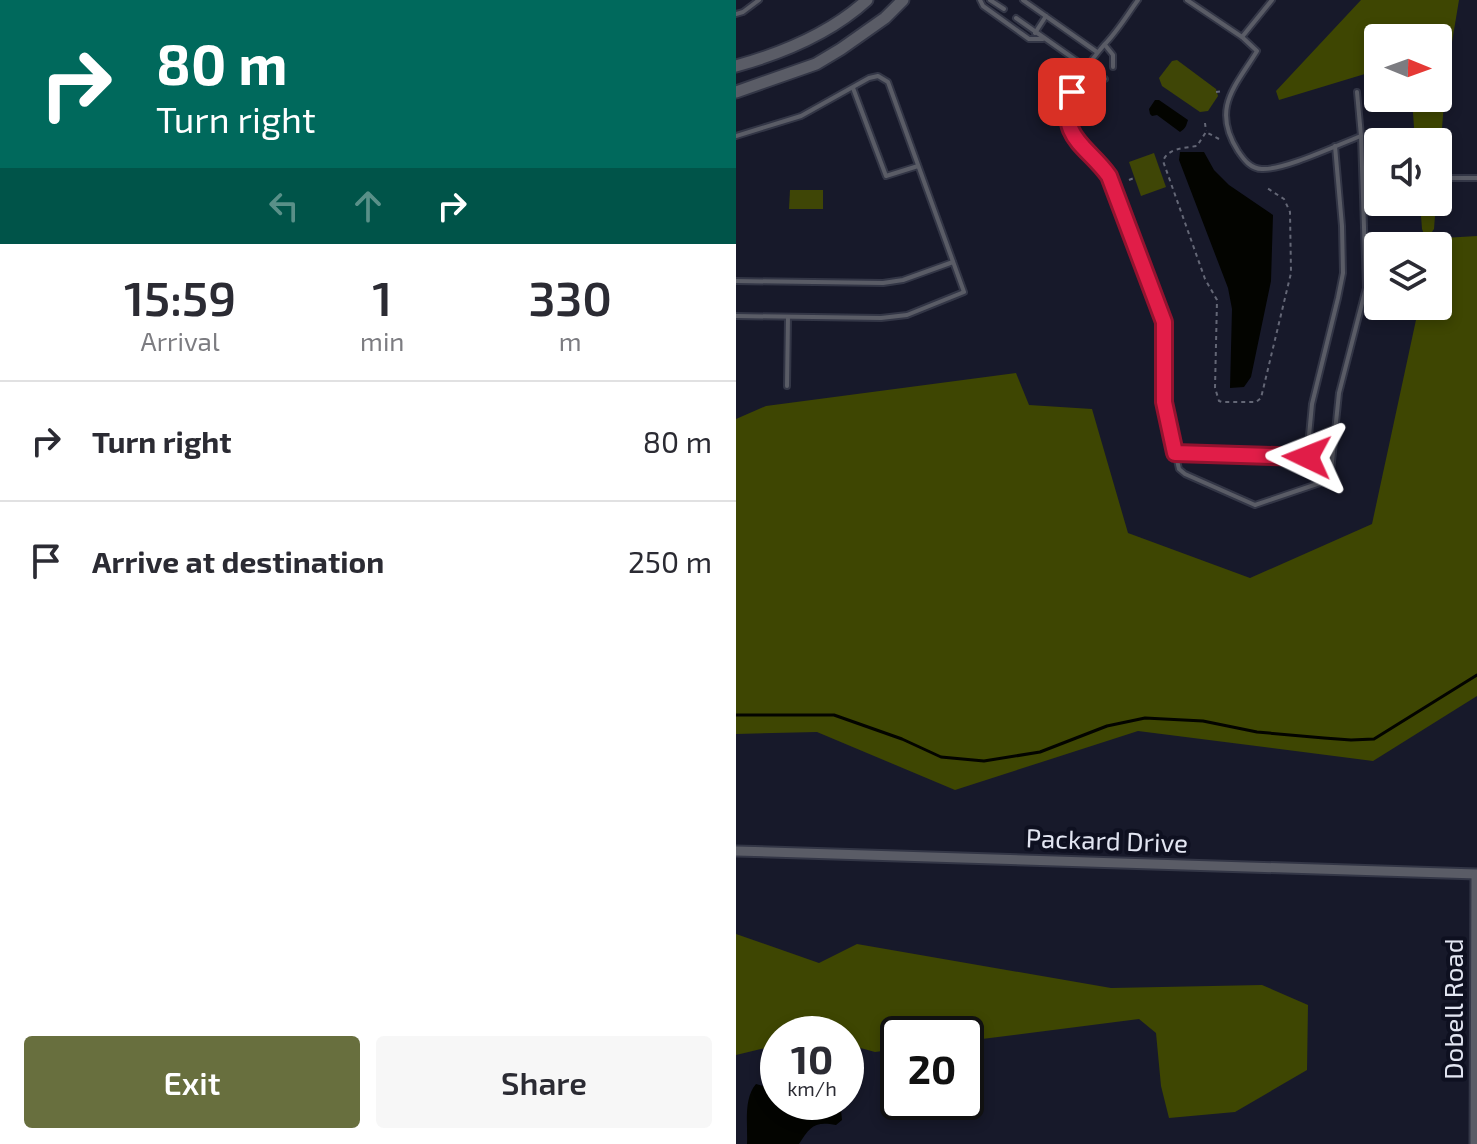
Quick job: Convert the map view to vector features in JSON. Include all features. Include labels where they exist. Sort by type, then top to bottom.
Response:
[{"type":"street","points":[[736,66],[792,47],[842,20],[867,0]]},
{"type":"street","points":[[736,92],[816,64],[885,18],[903,0]]},
{"type":"street","name":"Packard Drive","points":[[736,851],[1476,875]]},
{"type":"street","name":"Dobell Road","points":[[1475,1144],[1476,875]]},
{"type":"lane","points":[[736,14],[759,0]]},
{"type":"lane","points":[[980,0],[983,6],[1029,39],[1044,39]]},
{"type":"lane","points":[[990,0],[1004,9]]},
{"type":"lane","points":[[1023,0],[1097,52]]},
{"type":"lane","points":[[1138,0],[1097,52],[1071,95],[1068,121],[1081,147],[1109,176],[1164,322],[1164,402],[1179,469],[1255,505],[1328,480],[1339,393],[1366,288],[1357,92]]},
{"type":"lane","points":[[1187,0],[1242,37],[1257,51],[1231,91],[1226,105],[1228,128],[1234,144],[1254,168],[1265,170],[1292,162],[1361,136]]},
{"type":"lane","points":[[1263,11],[1266,0]]},
{"type":"lane","points":[[1242,37],[1272,0]]},
{"type":"lane","points":[[1035,33],[1046,16]]},
{"type":"lane","points":[[1016,18],[1087,68]]},
{"type":"lane","points":[[1105,45],[1113,55],[1113,67]]},
{"type":"lane","points":[[736,136],[801,116],[869,78],[878,76],[888,82],[964,292],[907,315],[881,318],[736,316]]},
{"type":"lane","points":[[1081,78],[1095,82],[1105,79]]},
{"type":"lane","points":[[853,88],[886,176],[918,166]]},
{"type":"lane","points":[[1307,457],[1312,404],[1343,273],[1335,146]]},
{"type":"lane","points":[[1452,178],[1477,178]]},
{"type":"lane","points":[[736,281],[883,283],[903,280],[953,262]]},
{"type":"lane","points":[[787,386],[788,317]]},
{"type":"lane","points":[[1175,453],[1332,458]]},
{"type":"path","points":[[1216,92],[1223,91]]},
{"type":"path","points":[[1083,112],[1100,119]]},
{"type":"path","points":[[1205,123],[1206,132],[1197,146],[1168,153],[1163,159],[1205,279],[1217,300],[1215,388],[1216,396],[1222,402],[1256,402],[1261,398],[1291,273],[1290,212],[1284,199],[1267,188]]},
{"type":"path","points":[[1206,132],[1219,139]]},
{"type":"path","points":[[1160,170],[1165,168]]},
{"type":"path","points":[[1129,180],[1134,178]]},
{"type":"green space","points":[[1361,0],[1459,0],[1452,42],[1452,24],[1364,24],[1364,74],[1279,100],[1276,91]]},
{"type":"green space","points":[[1177,60],[1216,89],[1218,96],[1208,111],[1200,112],[1162,86],[1159,78],[1172,61]]},
{"type":"green space","points":[[1413,112],[1443,112],[1442,128],[1414,128]]},
{"type":"green space","points":[[1154,153],[1166,187],[1141,196],[1129,162]]},
{"type":"green space","points":[[790,190],[823,190],[823,209],[789,209]]},
{"type":"green space","points":[[1421,216],[1435,216],[1432,232],[1423,232]]},
{"type":"green space","points":[[1477,236],[1477,696],[1373,761],[1138,731],[955,790],[817,732],[736,734],[736,419],[766,406],[1016,373],[1029,405],[1092,409],[1128,533],[1250,578],[1372,524],[1416,320],[1452,320],[1452,238]]},
{"type":"green space","points":[[736,934],[819,963],[857,944],[1111,988],[1262,985],[1308,1005],[1307,1070],[1235,1112],[1169,1118],[1161,1086],[1156,1033],[1139,1019],[984,1039],[984,1016],[880,1016],[880,1051],[875,1052],[864,1049],[864,1016],[760,1016],[760,1049],[736,1055]]},
{"type":"shaded area","points":[[1155,100],[1188,120],[1184,129],[1180,132],[1157,115],[1150,114],[1149,109]]},
{"type":"shaded area","points":[[1180,152],[1204,152],[1214,170],[1229,185],[1273,215],[1271,281],[1251,377],[1244,387],[1230,388],[1232,309],[1228,288],[1179,160]]},
{"type":"shaded area","points":[[756,1084],[760,1085],[760,1120],[842,1120],[836,1125],[813,1127],[799,1144],[747,1144],[748,1105]]},
{"type":"waterway","points":[[736,715],[834,715],[902,739],[941,757],[984,761],[1040,752],[1107,726],[1145,718],[1203,721],[1257,732],[1374,739],[1477,675]]},
{"type":"route","points":[[1072,92],[1068,121],[1073,135],[1109,176],[1164,322],[1164,402],[1175,453],[1307,457]]}]
